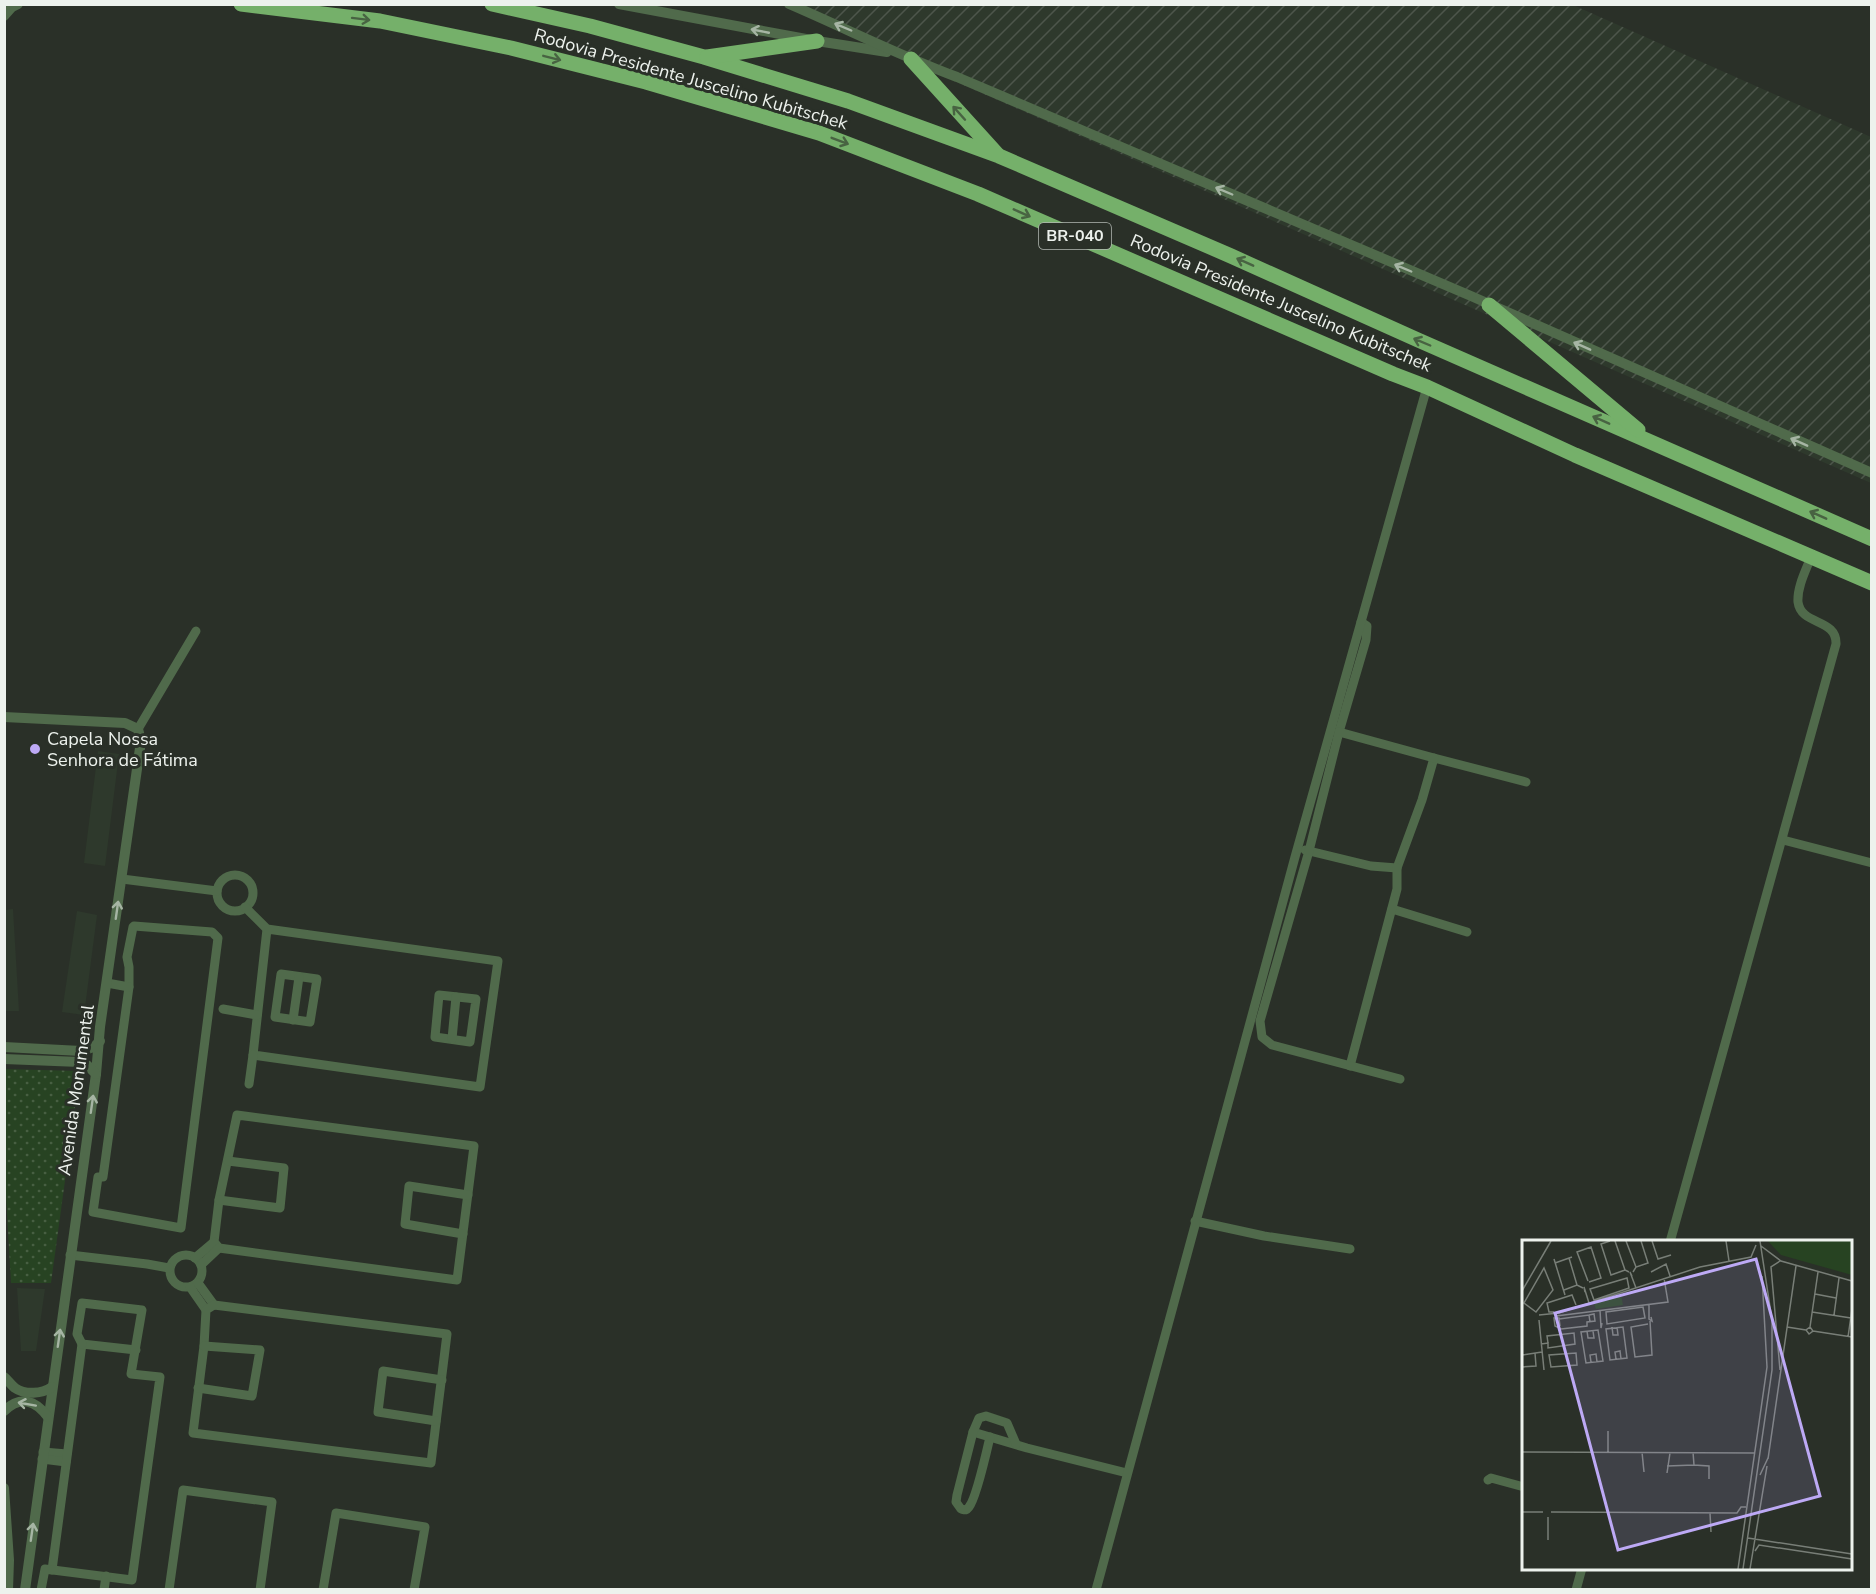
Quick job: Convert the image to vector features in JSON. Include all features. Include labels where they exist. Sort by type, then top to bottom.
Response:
[{"type":"highway","name":"Rodovia Presidente Juscelino Kubitschek","points":[[241,4],[380,21],[511,48],[646,82],[819,133],[978,194],[1427,387],[1575,455],[1872,584]]},
{"type":"highway","name":"Rodovia Presidente Juscelino Kubitschek","points":[[492,4],[590,26],[704,57],[848,101],[999,156],[1872,539]]},
{"type":"highway","points":[[704,57],[817,41]]},
{"type":"highway","points":[[910,59],[999,156]]},
{"type":"highway","points":[[1489,305],[1652,442]]},
{"type":"street","points":[[4,16],[18,4]]},
{"type":"street","points":[[619,4],[817,41],[896,53]]},
{"type":"street","points":[[789,4],[896,53],[1489,305],[1872,473]]},
{"type":"street","points":[[1096,1590],[1297,849],[1427,387]]},
{"type":"street","points":[[1672,1240],[1836,644],[1837,636],[1833,630],[1812,619],[1799,606],[1800,588],[1811,557]]},
{"type":"street","points":[[1361,622],[1366,626],[1366,639],[1338,732],[1309,851],[1260,1022],[1260,1031],[1262,1037],[1272,1045],[1400,1079]]},
{"type":"street","points":[[4,717],[125,723],[138,729],[196,631]]},
{"type":"street","name":"Avenida Monumental","points":[[25,1590],[96,1074],[100,1027],[141,741],[138,729]]},
{"type":"street","points":[[1338,732],[1526,782]]},
{"type":"street","points":[[1350,1066],[1392,909],[1398,881],[1397,868],[1422,800],[1434,758]]},
{"type":"street","points":[[1783,840],[1872,862]]},
{"type":"street","points":[[1297,849],[1371,866],[1397,868]]},
{"type":"street","points":[[235,875],[244,878],[250,884],[251,900],[245,907],[232,911],[226,908],[218,898],[217,891],[220,882],[235,875]]},
{"type":"street","points":[[122,879],[217,891]]},
{"type":"street","points":[[245,907],[267,929],[498,961],[480,1087],[253,1055]]},
{"type":"street","points":[[1392,909],[1467,932]]},
{"type":"street","points":[[134,926],[212,932],[218,938],[181,1228],[93,1212],[98,1177],[103,1177],[129,987],[127,957],[134,926]]},
{"type":"street","points":[[249,1084],[267,929]]},
{"type":"street","points":[[281,974],[299,977],[317,979],[310,1022],[275,1017],[281,974]]},
{"type":"street","points":[[293,1020],[299,977]]},
{"type":"street","points":[[107,983],[129,987]]},
{"type":"street","points":[[260,993],[278,995]]},
{"type":"street","points":[[439,995],[476,999],[473,1022],[471,1042],[435,1037],[439,995]]},
{"type":"street","points":[[452,1039],[456,997]]},
{"type":"street","points":[[224,1010],[257,1015]]},
{"type":"street","points":[[473,1022],[488,1023]]},
{"type":"street","points":[[4,1047],[43,1051],[81,1051],[94,1047],[100,1041]]},
{"type":"street","points":[[4,1059],[80,1062],[96,1074]]},
{"type":"street","points":[[198,1261],[217,1245],[219,1200],[237,1115],[474,1146],[457,1280],[217,1245]]},
{"type":"street","points":[[219,1200],[279,1208],[284,1168],[228,1161]]},
{"type":"street","points":[[463,1234],[405,1224],[409,1186],[468,1194]]},
{"type":"street","points":[[1195,1221],[1264,1236],[1350,1249]]},
{"type":"street","points":[[70,1255],[169,1268]]},
{"type":"street","points":[[185,1255],[198,1261],[202,1270],[201,1279],[194,1285],[177,1286],[171,1279],[169,1268],[178,1257],[185,1255]]},
{"type":"street","points":[[194,1285],[210,1308],[194,1433],[431,1463],[447,1334],[210,1308]]},
{"type":"street","points":[[41,1590],[45,1569],[51,1570],[106,1576],[132,1580],[160,1377],[131,1374],[142,1310],[82,1303],[77,1334],[82,1344],[51,1570]]},
{"type":"street","points":[[82,1344],[135,1350]]},
{"type":"street","points":[[198,1388],[252,1396],[260,1350],[204,1346]]},
{"type":"street","points":[[436,1420],[378,1412],[383,1371],[442,1380]]},
{"type":"street","points":[[4,1377],[15,1388],[28,1392],[45,1392],[52,1387]]},
{"type":"street","points":[[4,1411],[13,1402],[25,1401],[40,1406],[48,1417]]},
{"type":"street","points":[[990,1437],[971,1504],[968,1509],[961,1509],[956,1502],[957,1496],[973,1432],[979,1418],[986,1416],[1007,1424],[1016,1444]]},
{"type":"street","points":[[973,1432],[1127,1473]]},
{"type":"street","points":[[43,1455],[67,1458]]},
{"type":"street","points":[[1488,1480],[1493,1478],[1522,1485]]},
{"type":"street","points":[[4,1488],[9,1560],[8,1590]]},
{"type":"street","points":[[169,1590],[183,1490],[272,1502],[260,1590]]},
{"type":"street","points":[[323,1590],[336,1513],[425,1527],[414,1590]]},
{"type":"street","points":[[1576,1590],[1582,1570]]},
{"type":"street","points":[[104,1590],[106,1576]]},
{"type":"shaded area","points":[[781,5],[1573,5],[1871,137],[1871,483]]},
{"type":"shaded area","points":[[98,751],[119,754],[105,866],[84,863]]},
{"type":"shaded area","points":[[13,909],[19,1011],[5,1011],[5,910]]},
{"type":"shaded area","points":[[77,911],[97,915],[84,1015],[62,1012]]},
{"type":"shaded area","points":[[17,1288],[45,1289],[36,1351],[21,1351]]},
{"type":"green space","points":[[4,1069],[80,1071],[51,1283],[11,1283],[5,1179]]},
{"type":"place","name":"Capela Nossa Senhora de Fátima","points":[[35,749]]}]
